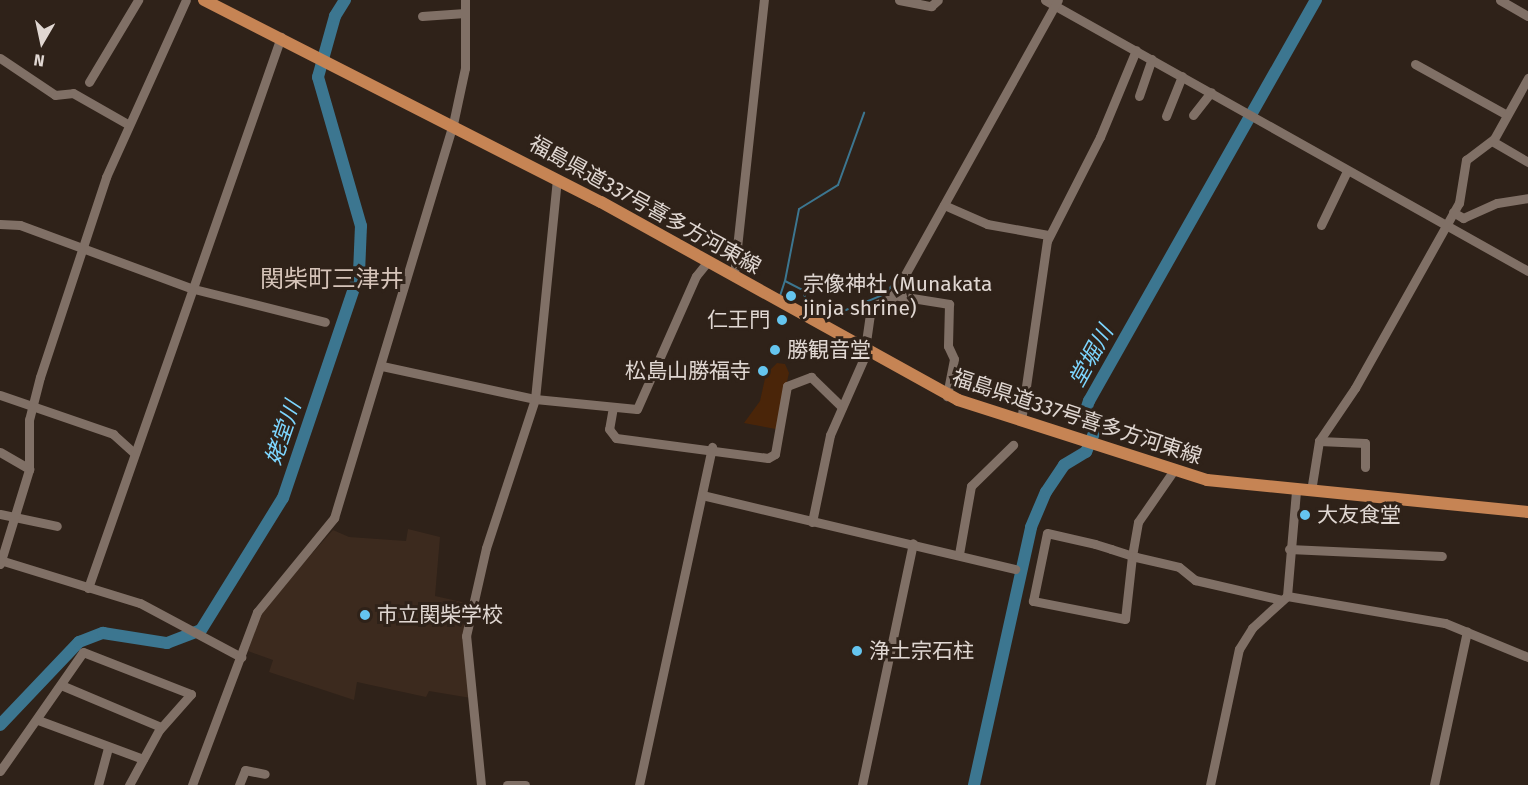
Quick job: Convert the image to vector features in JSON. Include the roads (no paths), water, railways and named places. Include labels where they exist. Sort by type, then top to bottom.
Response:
[{"type":"main road","name":"福島県道337号喜多方河東線","points":[[210,2],[336,63],[557,179],[947,396],[1207,480],[1528,512]]},
{"type":"street","points":[[89,82],[138,0]]},
{"type":"street","points":[[186,0],[129,125],[84,249],[32,405],[29,469],[18,517],[0,561],[140,603],[241,657]]},
{"type":"street","points":[[192,785],[264,598],[330,527],[382,366],[453,124],[465,68],[465,0]]},
{"type":"street","points":[[734,276],[764,0]]},
{"type":"street","points":[[899,0],[931,6],[938,0]]},
{"type":"street","points":[[1045,0],[1056,3],[1347,171],[1528,271]]},
{"type":"street","points":[[1500,0],[1528,16]]},
{"type":"street","points":[[812,522],[830,435],[866,350],[871,307],[893,295],[1056,3]]},
{"type":"street","points":[[422,16],[465,13]]},
{"type":"street","points":[[88,588],[134,453],[147,429],[190,288],[281,37]]},
{"type":"street","points":[[1021,421],[1048,235],[1100,137],[1136,50]]},
{"type":"street","points":[[1139,96],[1152,59]]},
{"type":"street","points":[[1,61],[55,95],[73,93],[129,125]]},
{"type":"street","points":[[1414,64],[1507,115]]},
{"type":"street","points":[[1166,116],[1182,76]]},
{"type":"street","points":[[1311,491],[1319,441],[1355,388],[1454,212],[1466,160],[1492,141],[1528,78]]},
{"type":"street","points":[[1193,115],[1211,92]]},
{"type":"street","points":[[1492,141],[1528,162]]},
{"type":"street","points":[[1321,225],[1347,171]]},
{"type":"street","points":[[481,785],[466,636],[486,548],[535,399],[557,179]]},
{"type":"street","points":[[1454,212],[1463,218],[1497,203],[1528,198]]},
{"type":"street","points":[[944,205],[987,224],[1048,235]]},
{"type":"street","points":[[0,224],[84,249],[190,288],[325,322]]},
{"type":"street","points":[[382,366],[535,399],[614,407],[640,406],[696,276],[708,261]]},
{"type":"street","points":[[893,295],[950,304],[948,346],[954,359],[947,396]]},
{"type":"street","points":[[614,407],[609,429],[615,437],[712,447],[773,457],[787,386],[805,378],[842,407]]},
{"type":"street","points":[[0,395],[113,434],[134,453]]},
{"type":"street","points":[[1319,441],[1365,443],[1365,466]]},
{"type":"street","points":[[959,554],[971,486],[1013,445]]},
{"type":"street","points":[[639,785],[712,447]]},
{"type":"street","points":[[0,452],[29,469]]},
{"type":"street","points":[[1174,470],[1141,515],[1132,556],[1123,621],[1032,600],[1047,533],[1132,556],[1179,567],[1195,580],[1467,631],[1528,657]]},
{"type":"street","points":[[1210,785],[1239,649],[1284,598],[1296,490]]},
{"type":"street","points":[[702,495],[1015,568]]},
{"type":"street","points":[[0,514],[57,526]]},
{"type":"street","points":[[862,785],[914,543]]},
{"type":"street","points":[[1289,549],[1442,556]]},
{"type":"street","points":[[1434,785],[1467,631]]},
{"type":"street","points":[[0,771],[39,720],[83,652],[190,692],[161,727],[129,785]]},
{"type":"street","points":[[61,685],[161,727]]},
{"type":"street","points":[[39,720],[143,759]]},
{"type":"street","points":[[98,785],[108,747]]},
{"type":"street","points":[[239,785],[245,770],[266,774]]},
{"type":"street","points":[[507,785],[525,785]]},
{"type":"waterway","name":"姥堂川","points":[[0,725],[79,642],[103,633],[167,643],[201,630],[283,498],[359,273],[361,226],[318,77],[335,16],[345,0]]},
{"type":"waterway","name":"堂堀川","points":[[974,785],[1031,527],[1046,492],[1064,465],[1086,452],[1095,431],[1085,413],[1089,401],[1316,0]]},
{"type":"waterway","points":[[785,281],[799,209],[838,185],[864,113]]},
{"type":"waterway","points":[[780,296],[785,281],[803,290],[808,308],[841,312],[885,294],[897,279]]},
{"type":"place","name":"宗像神社 (Munakata jinja shrine)","points":[[791,296]]},
{"type":"place","name":"仁王門","points":[[782,320]]},
{"type":"place","name":"勝観音堂","points":[[775,350]]},
{"type":"place","name":"松島山勝福寺","points":[[763,371]]},
{"type":"place","name":"大友食堂","points":[[1305,515]]},
{"type":"place","name":"市立関柴学校","points":[[365,615]]},
{"type":"place","name":"浄土宗石柱","points":[[857,651]]},
{"type":"district","name":"関柴町三津井","points":[[332,280]]}]
